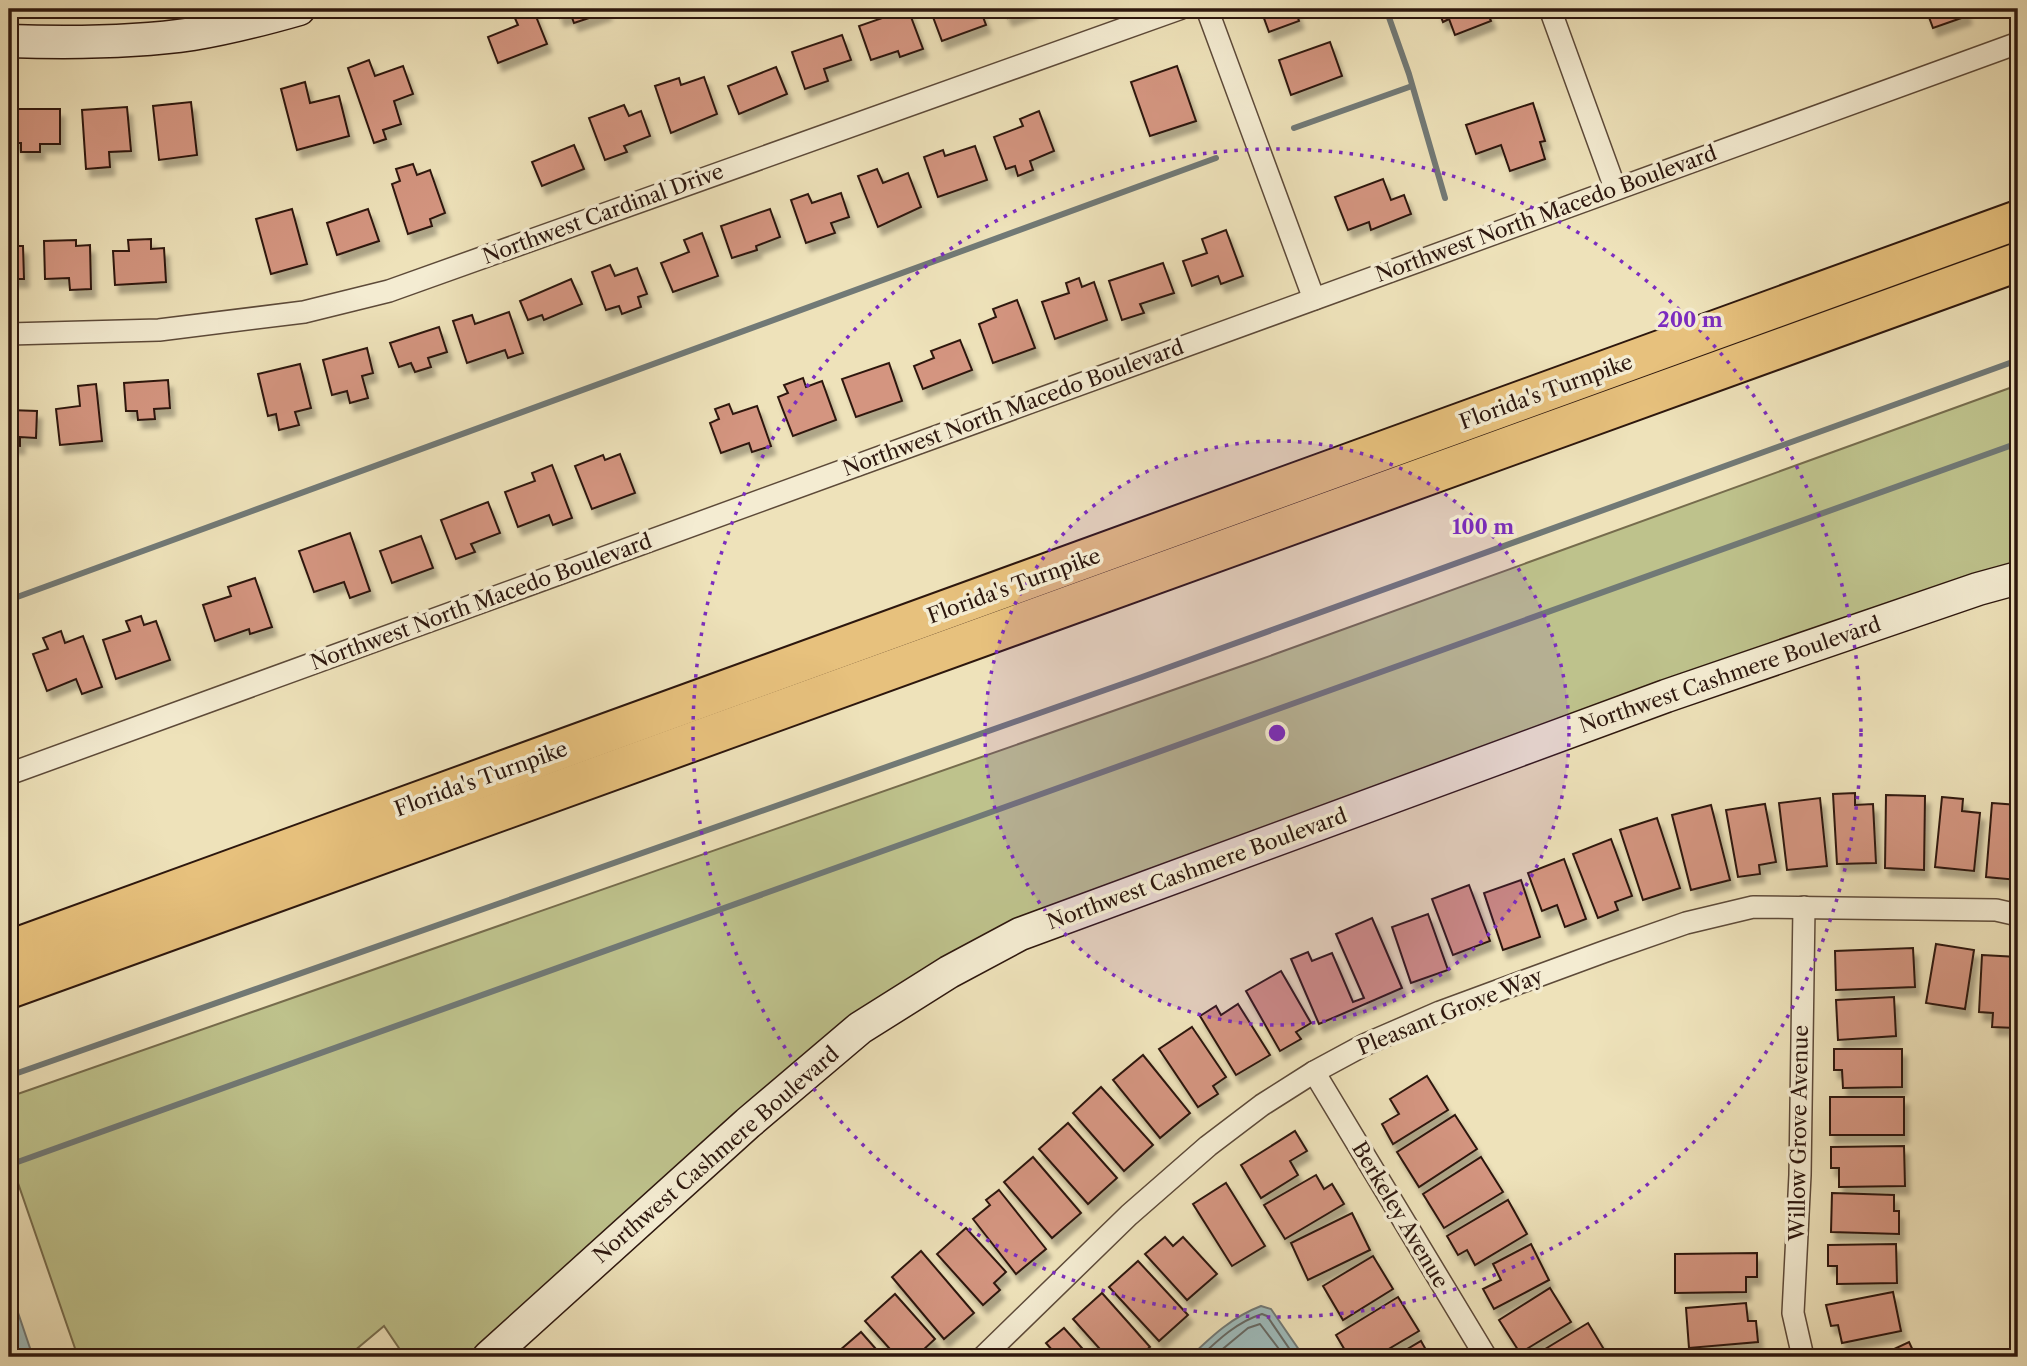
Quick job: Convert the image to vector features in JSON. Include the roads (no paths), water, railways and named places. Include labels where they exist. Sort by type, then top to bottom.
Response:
[{"type":"highway","name":"Florida's Turnpike","points":[[9,950],[2018,220]]},
{"type":"highway","name":"Florida's Turnpike","points":[[9,989],[2018,262]]},
{"type":"street","points":[[9,41],[102,42],[193,34],[299,9]]},
{"type":"street","name":"Northwest Cardinal Drive","points":[[9,334],[159,330],[304,312],[389,291],[1179,9]]},
{"type":"street","points":[[1207,9],[1314,299]]},
{"type":"street","points":[[1550,9],[1615,188]]},
{"type":"street","name":"Northwest North Macedo Boulevard","points":[[9,774],[2018,43]]},
{"type":"street","name":"Northwest Cashmere Boulevard","points":[[489,1357],[748,1123],[860,1028],[949,972],[1020,934],[1666,696],[1978,589],[2018,578]]},
{"type":"street","name":"Pleasant Grove Way","points":[[983,1357],[1129,1215],[1208,1146],[1262,1105],[1364,1045],[1440,1012],[1686,923],[1753,907],[1996,910],[2018,915]]},
{"type":"street","name":"Willow Grove Avenue","points":[[1803,1357],[1793,1313],[1800,1175],[1804,907]]},
{"type":"street","name":"Berkeley Avenue","points":[[1314,1072],[1486,1357]]},
{"type":"water","points":[[9,1286],[33,1357],[9,1357]]},
{"type":"water","points":[[1261,1306],[1271,1309],[1304,1357],[1190,1357],[1232,1321]]},
{"type":"waterway","points":[[1386,9],[1409,74],[1445,198]]},
{"type":"waterway","points":[[1294,128],[1412,86]]},
{"type":"waterway","points":[[9,600],[1216,158]]},
{"type":"waterway","points":[[9,1076],[1142,677],[2018,360]]},
{"type":"waterway","points":[[12,1164],[2018,443]]}]
